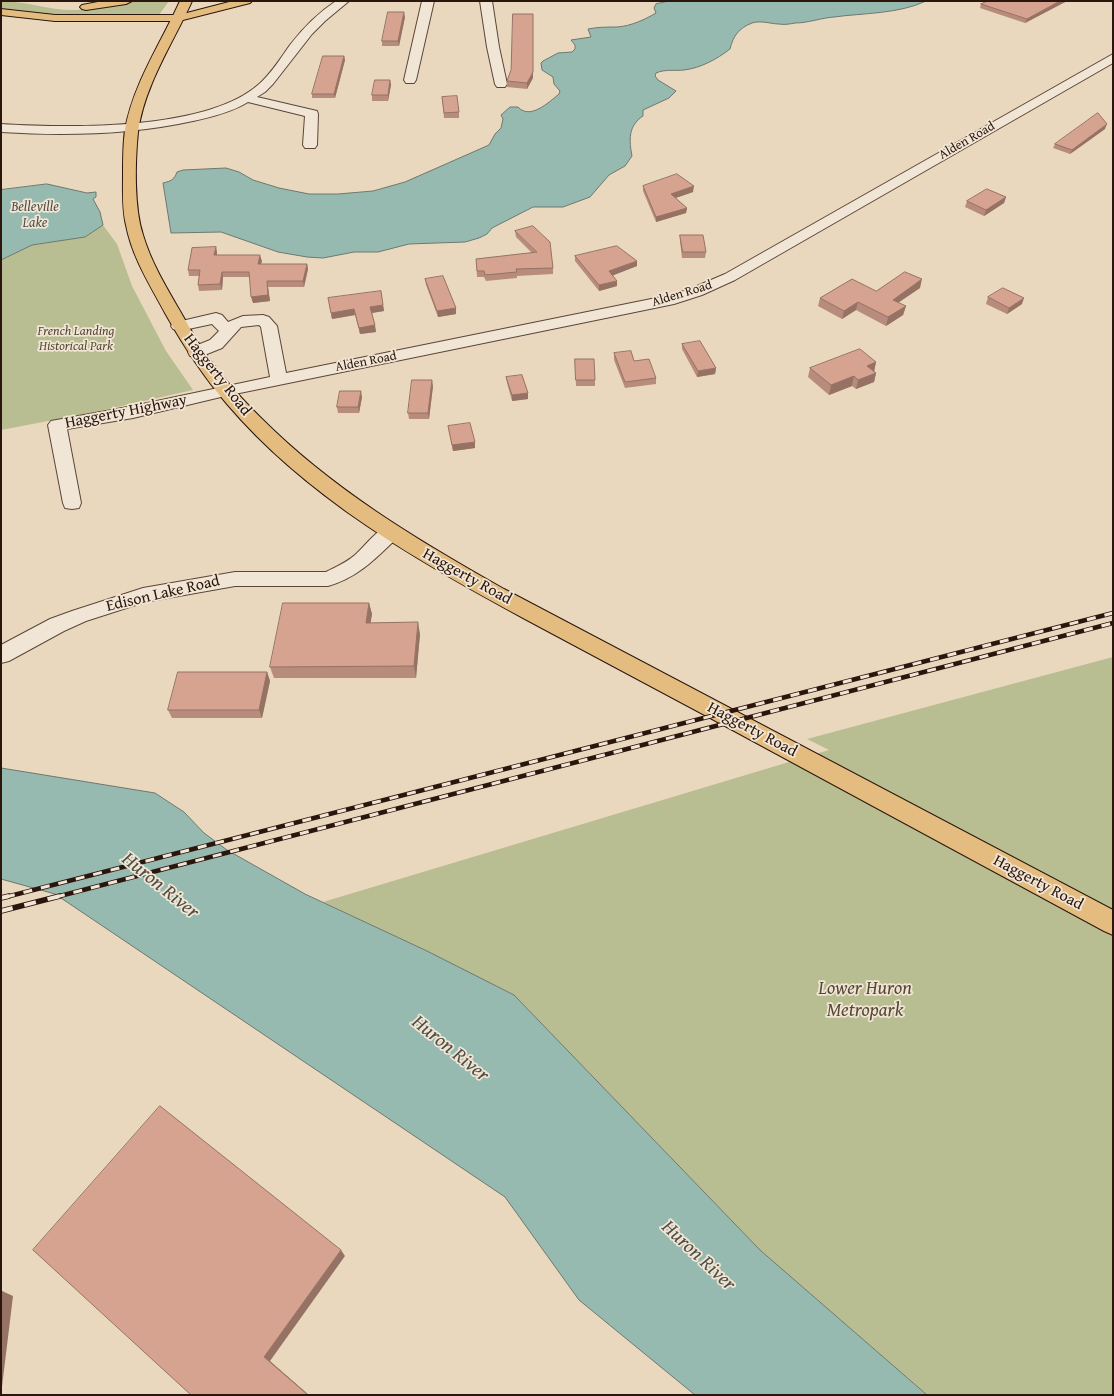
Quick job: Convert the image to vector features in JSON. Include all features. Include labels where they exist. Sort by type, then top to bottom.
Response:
[{"type":"main road","points":[[41,5],[74,7],[126,1]]},
{"type":"main road","name":"Haggerty Road","points":[[186,1],[148,84],[133,127],[130,153],[130,193],[133,226],[144,256],[179,326],[225,391],[258,426],[322,484],[412,546],[488,590],[735,720],[1113,923]]},
{"type":"main road","points":[[1,12],[55,18],[179,18],[246,1]]},
{"type":"street","points":[[1,128],[24,130],[90,130],[133,127],[182,120],[218,112],[247,98],[261,89],[272,78],[314,23],[343,1]]},
{"type":"street","points":[[410,80],[428,1]]},
{"type":"street","points":[[486,1],[493,47],[501,84]]},
{"type":"street","name":"Alden Road","points":[[225,391],[668,300],[696,292],[730,277],[1113,58]]},
{"type":"street","points":[[247,98],[312,114],[310,146]]},
{"type":"street","points":[[179,326],[216,318],[228,332]]},
{"type":"street","points":[[196,352],[216,344],[235,324],[243,321],[264,320],[269,326],[279,380]]},
{"type":"street","name":"Haggerty Highway","points":[[72,503],[57,425],[133,412],[225,391]]},
{"type":"street","name":"Edison Lake Road","points":[[1,655],[57,625],[79,616],[143,596],[173,589],[235,579],[328,579],[346,571],[361,561],[391,532]]},
{"type":"green space","points":[[1,1],[10,1],[58,9],[77,10],[99,8],[135,1],[169,1],[159,15],[80,16],[40,14],[1,9]]},
{"type":"green space","name":"French Landing Historical Park","points":[[103,225],[117,244],[132,286],[166,351],[193,390],[95,412],[1,430],[1,260],[32,245],[85,237]]},
{"type":"green space","name":"Lower Huron Metropark","points":[[1113,657],[1113,1395],[927,1395],[760,1250],[514,995],[427,951],[323,902],[829,750],[807,739]]},
{"type":"water","points":[[670,1],[926,1],[893,11],[805,22],[776,24],[755,22],[740,30],[733,40],[730,49],[720,56],[690,69],[656,73],[655,76],[658,80],[676,91],[669,98],[643,110],[643,116],[638,120],[632,129],[630,144],[632,156],[625,166],[609,175],[590,197],[563,207],[533,207],[492,228],[487,234],[479,238],[465,242],[409,244],[378,252],[354,252],[323,258],[278,252],[221,232],[171,233],[163,183],[172,180],[177,172],[183,170],[226,168],[239,172],[253,180],[279,188],[309,194],[338,194],[373,191],[405,182],[489,145],[495,134],[501,128],[503,119],[501,115],[510,107],[518,107],[523,111],[528,112],[533,111],[539,109],[559,94],[560,91],[554,84],[553,77],[542,70],[541,63],[543,61],[558,53],[572,52],[575,49],[575,45],[571,40],[591,37],[588,29],[599,27],[617,27],[632,24],[656,13],[654,8],[656,4]]},
{"type":"water","name":"Belleville Lake","points":[[47,184],[87,193],[96,192],[96,197],[93,199],[100,212],[103,225],[85,237],[32,245],[1,260],[1,190]]},
{"type":"water","name":"Huron River","points":[[1,768],[155,793],[184,812],[204,833],[227,850],[305,894],[427,951],[514,995],[760,1250],[927,1395],[695,1395],[579,1300],[505,1197],[55,894],[1,879]]},
{"type":"building","points":[[988,1],[1060,1],[1027,19],[981,4]]},
{"type":"building","points":[[388,12],[404,12],[398,41],[382,41]]},
{"type":"building","points":[[513,14],[533,14],[533,72],[527,83],[507,81],[511,70]]},
{"type":"building","points":[[323,56],[344,56],[334,94],[312,94]]},
{"type":"building","points":[[375,80],[390,80],[388,95],[372,95]]},
{"type":"building","points":[[457,96],[459,112],[444,113],[442,97]]},
{"type":"building","points":[[1098,113],[1107,124],[1072,150],[1055,144]]},
{"type":"building","points":[[677,174],[694,186],[671,194],[687,208],[656,217],[643,186]]},
{"type":"building","points":[[987,189],[1006,197],[986,210],[967,201]]},
{"type":"building","points":[[533,226],[550,242],[553,268],[516,269],[517,272],[485,275],[484,271],[477,271],[476,259],[537,252],[515,231]]},
{"type":"building","points":[[680,235],[703,235],[706,252],[683,252]]},
{"type":"building","points":[[617,246],[637,261],[609,271],[617,281],[599,285],[575,256]]},
{"type":"building","points":[[216,247],[214,255],[260,255],[258,264],[307,264],[303,281],[267,281],[268,295],[251,297],[249,272],[222,272],[220,284],[198,285],[200,270],[188,270],[192,248]]},
{"type":"building","points":[[905,272],[922,279],[893,300],[906,306],[888,317],[858,302],[844,311],[820,298],[852,279],[876,291]]},
{"type":"building","points":[[443,276],[456,308],[437,311],[425,279]]},
{"type":"building","points":[[1003,288],[1024,298],[1009,308],[988,297]]},
{"type":"building","points":[[381,291],[383,305],[370,307],[375,325],[359,328],[354,309],[331,313],[328,298]]},
{"type":"building","points":[[700,341],[716,368],[698,371],[682,344]]},
{"type":"building","points":[[860,349],[876,362],[867,366],[876,373],[858,380],[854,376],[831,385],[810,368]]},
{"type":"building","points":[[631,351],[634,361],[649,359],[656,378],[625,382],[614,353]]},
{"type":"building","points":[[575,359],[594,359],[595,380],[576,380]]},
{"type":"building","points":[[522,375],[528,393],[512,395],[506,377]]},
{"type":"building","points":[[412,380],[432,380],[428,413],[408,413]]},
{"type":"building","points":[[340,391],[361,391],[358,407],[337,407]]},
{"type":"building","points":[[470,423],[475,442],[452,445],[448,426]]},
{"type":"building","points":[[283,603],[369,603],[366,623],[418,622],[414,666],[270,667]]},
{"type":"building","points":[[178,672],[267,672],[259,710],[168,710]]},
{"type":"building","points":[[160,1106],[341,1250],[264,1357],[308,1395],[191,1395],[33,1250]]},
{"type":"railway","points":[[6,897],[1113,613]]},
{"type":"railway","points":[[56,897],[1113,623]]},
{"type":"railway","points":[[1,898],[9,896]]},
{"type":"railway","points":[[1,911],[60,896]]}]
